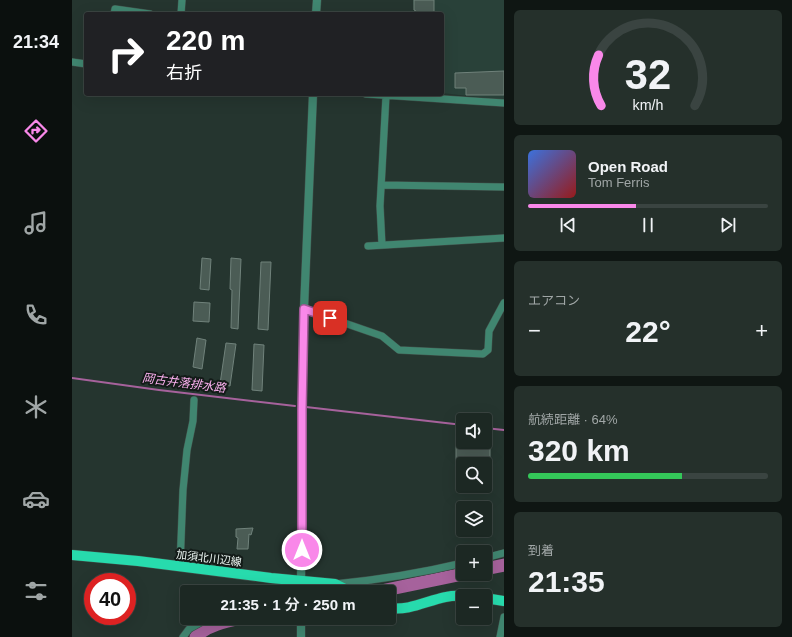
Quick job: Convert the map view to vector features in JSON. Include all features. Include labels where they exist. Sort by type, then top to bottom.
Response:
[{"type":"main road","name":"加須北川辺線","points":[[72,555],[180,566],[280,585]]},
{"type":"main road","points":[[396,608],[406,609],[451,596],[456,596]]},
{"type":"main road","points":[[492,599],[504,600]]},
{"type":"street","points":[[181,12],[182,0]]},
{"type":"street","points":[[316,12],[317,0]]},
{"type":"street","points":[[114,12],[115,9],[136,12]]},
{"type":"street","points":[[72,62],[84,64]]},
{"type":"street","points":[[301,585],[304,309],[313,96]]},
{"type":"street","points":[[382,245],[380,206],[386,96],[504,103]]},
{"type":"street","points":[[382,185],[504,187]]},
{"type":"street","points":[[368,246],[504,238]]},
{"type":"street","points":[[304,309],[382,336],[399,350],[483,354],[488,350],[489,331],[504,303]]},
{"type":"street","points":[[180,566],[183,490],[187,450],[193,421],[194,400]]},
{"type":"street","points":[[492,556],[504,553]]},
{"type":"street","points":[[352,585],[367,580],[456,565]]},
{"type":"street","points":[[500,637],[504,617]]},
{"type":"street","points":[[183,637],[190,629],[197,625]]},
{"type":"street","points":[[301,625],[301,637]]},
{"type":"shaded area","points":[[413,0],[504,0],[504,100],[444,93],[444,12],[414,12]]},
{"type":"building","points":[[414,0],[434,0],[434,12],[416,12],[414,10]]},
{"type":"building","points":[[504,71],[504,95],[466,95],[466,88],[455,88],[455,73]]},
{"type":"building","points":[[202,258],[211,259],[209,290],[200,289]]},
{"type":"building","points":[[231,258],[241,259],[238,329],[231,328]]},
{"type":"building","points":[[261,262],[271,262],[268,330],[258,329]]},
{"type":"building","points":[[194,302],[210,303],[209,322],[193,321]]},
{"type":"building","points":[[197,338],[206,340],[202,369],[193,367]]},
{"type":"building","points":[[226,343],[236,344],[230,386],[220,384]]},
{"type":"building","points":[[254,344],[264,345],[262,391],[252,390]]},
{"type":"building","points":[[456,449],[490,449],[490,457],[456,457]]},
{"type":"building","points":[[253,528],[251,535],[249,534],[248,549],[237,549],[238,538],[236,537],[236,529]]},
{"type":"waterway","name":"岡古井落排水路","points":[[72,378],[295,406]]},
{"type":"waterway","name":"岡古井落排水路","points":[[306,407],[456,424]]},
{"type":"waterway","name":"岡古井落排水路","points":[[492,429],[504,430]]},
{"type":"waterway","points":[[492,568],[504,565]]},
{"type":"waterway","points":[[396,588],[456,575]]},
{"type":"waterway","points":[[196,637],[205,629],[216,625]]},
{"type":"route","points":[[302,550],[304,309],[330,318]]}]
